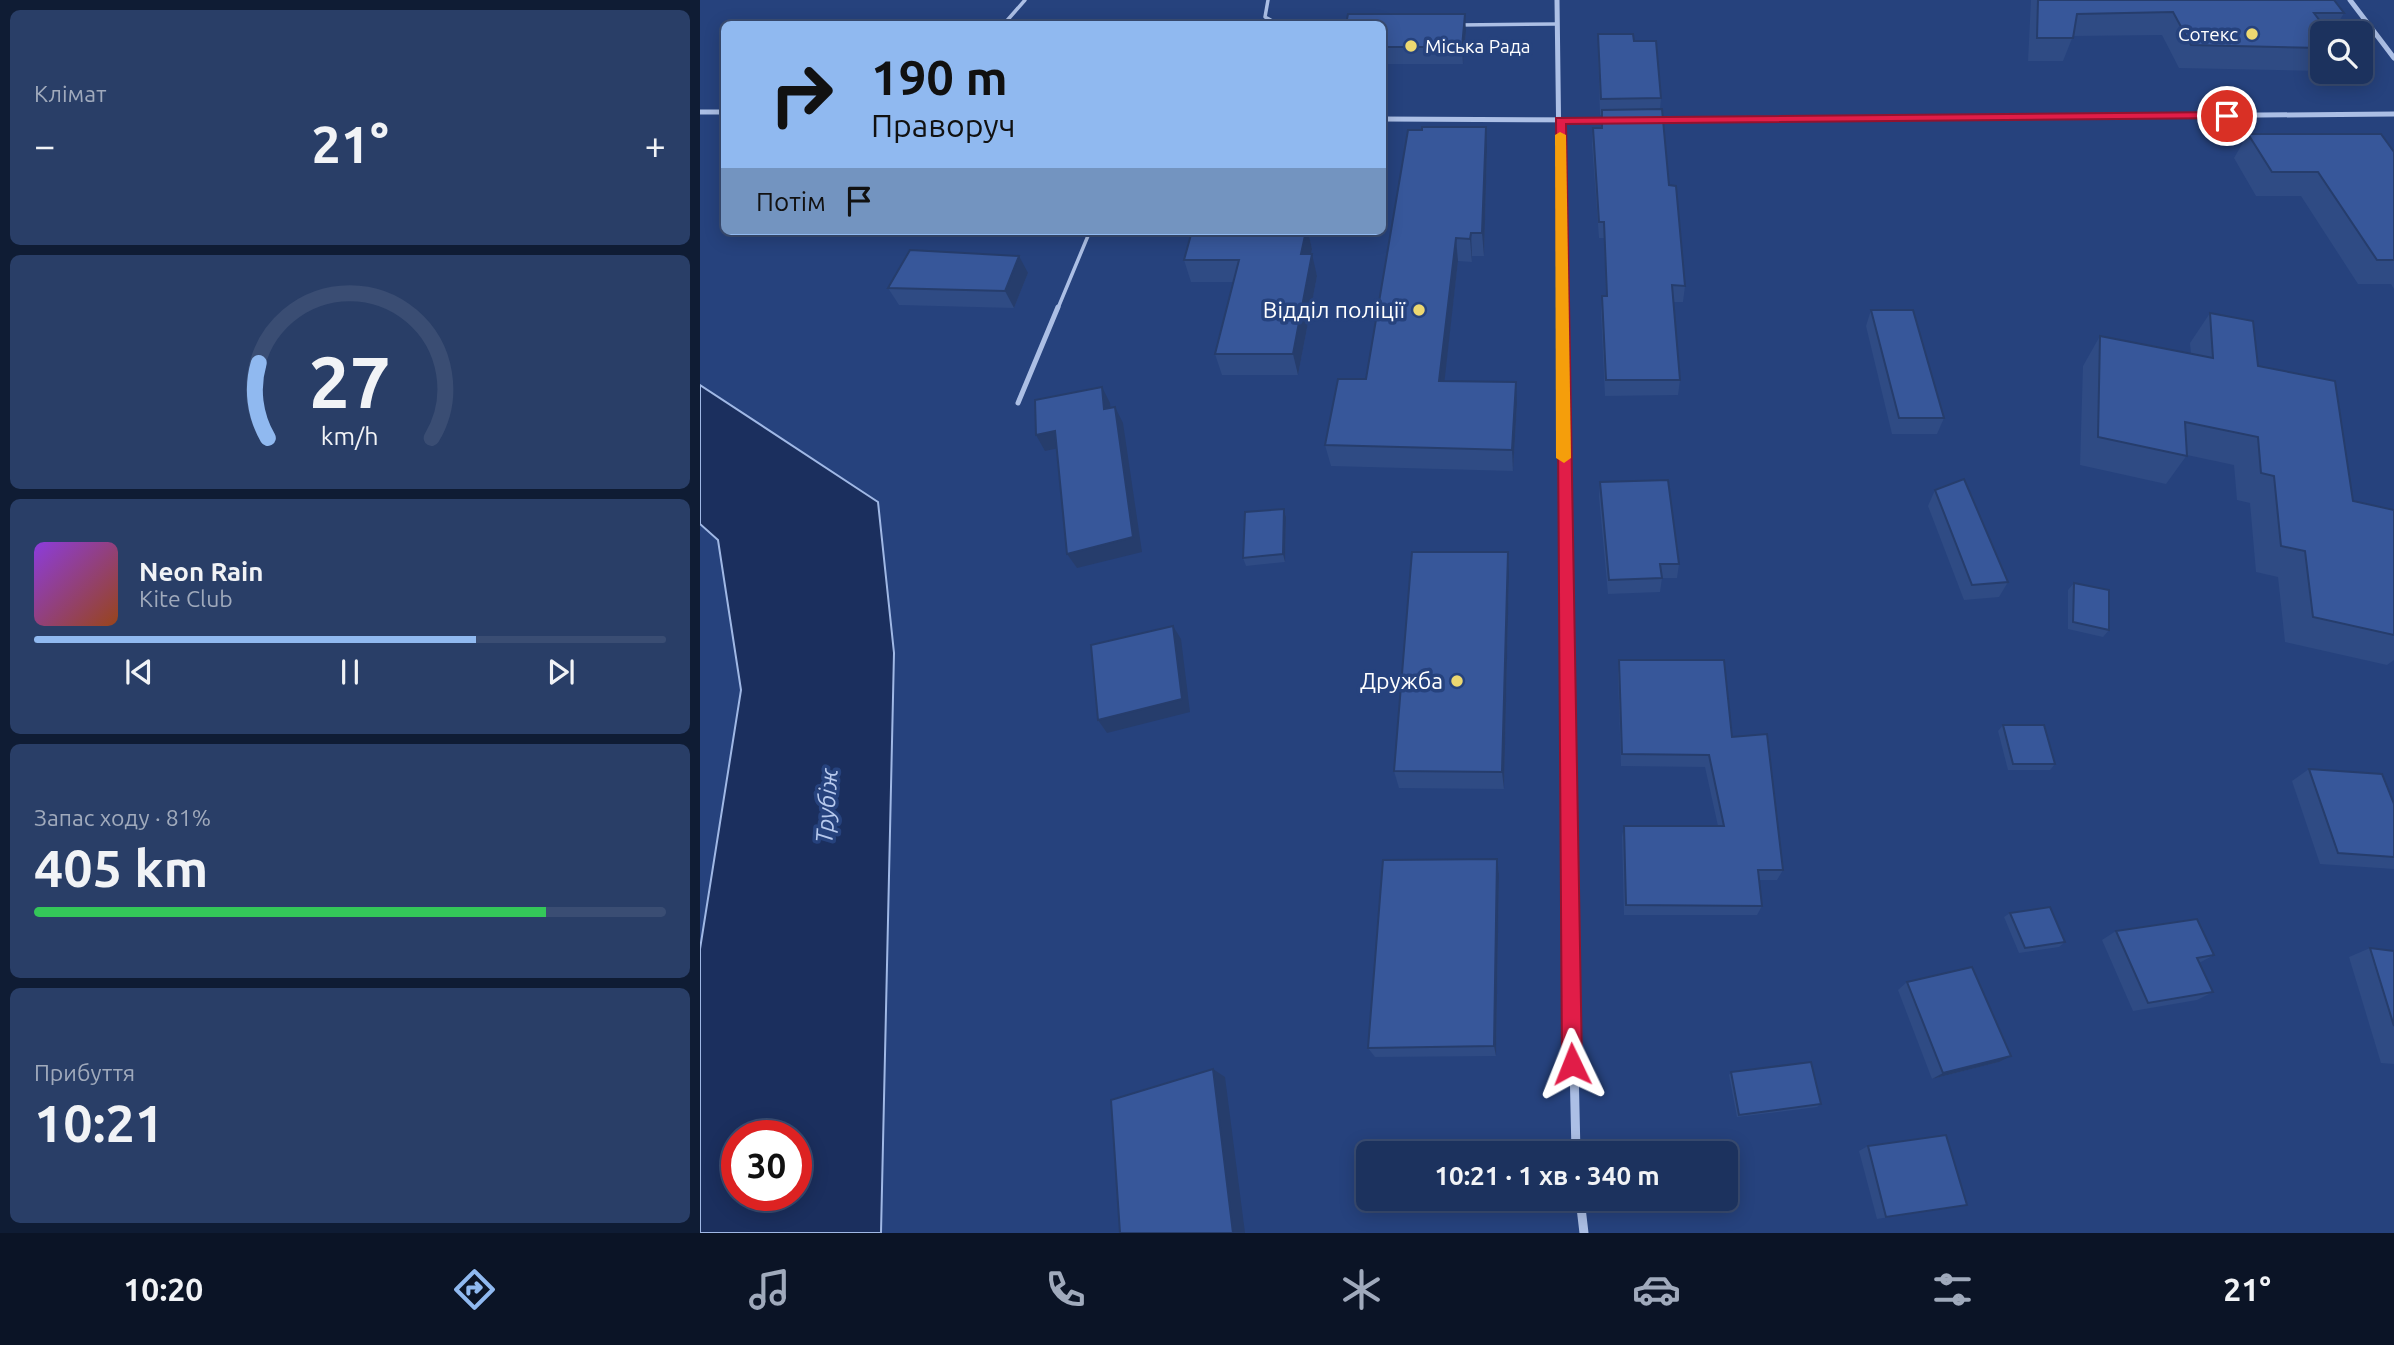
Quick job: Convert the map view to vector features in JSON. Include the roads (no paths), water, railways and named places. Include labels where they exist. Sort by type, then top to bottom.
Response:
[{"type":"street","points":[[1557,0],[1570,985],[1576,1141]]},
{"type":"street","points":[[2350,0],[2394,58]]},
{"type":"street","points":[[700,112],[721,112]]},
{"type":"street","points":[[1643,120],[2394,114]]},
{"type":"street","points":[[1386,119],[1616,120]]},
{"type":"street","points":[[1581,1211],[1584,1233]]},
{"type":"lane","points":[[1007,21],[1025,0]]},
{"type":"lane","points":[[1268,0],[1265,17],[1272,21]]},
{"type":"lane","points":[[1450,25],[1557,24]]},
{"type":"lane","points":[[1018,403],[1088,235]]},
{"type":"water","name":"Трубіж","points":[[700,385],[878,502],[894,653],[881,1233],[700,1233],[700,949],[741,690],[718,540],[700,524]]},
{"type":"place","name":"Сотекс","points":[[2252,34]]},
{"type":"place","name":"Міська Рада","points":[[1411,46]]},
{"type":"place","name":"Відділ поліції","points":[[1419,310]]},
{"type":"place","name":"Дружба","points":[[1457,681]]}]
